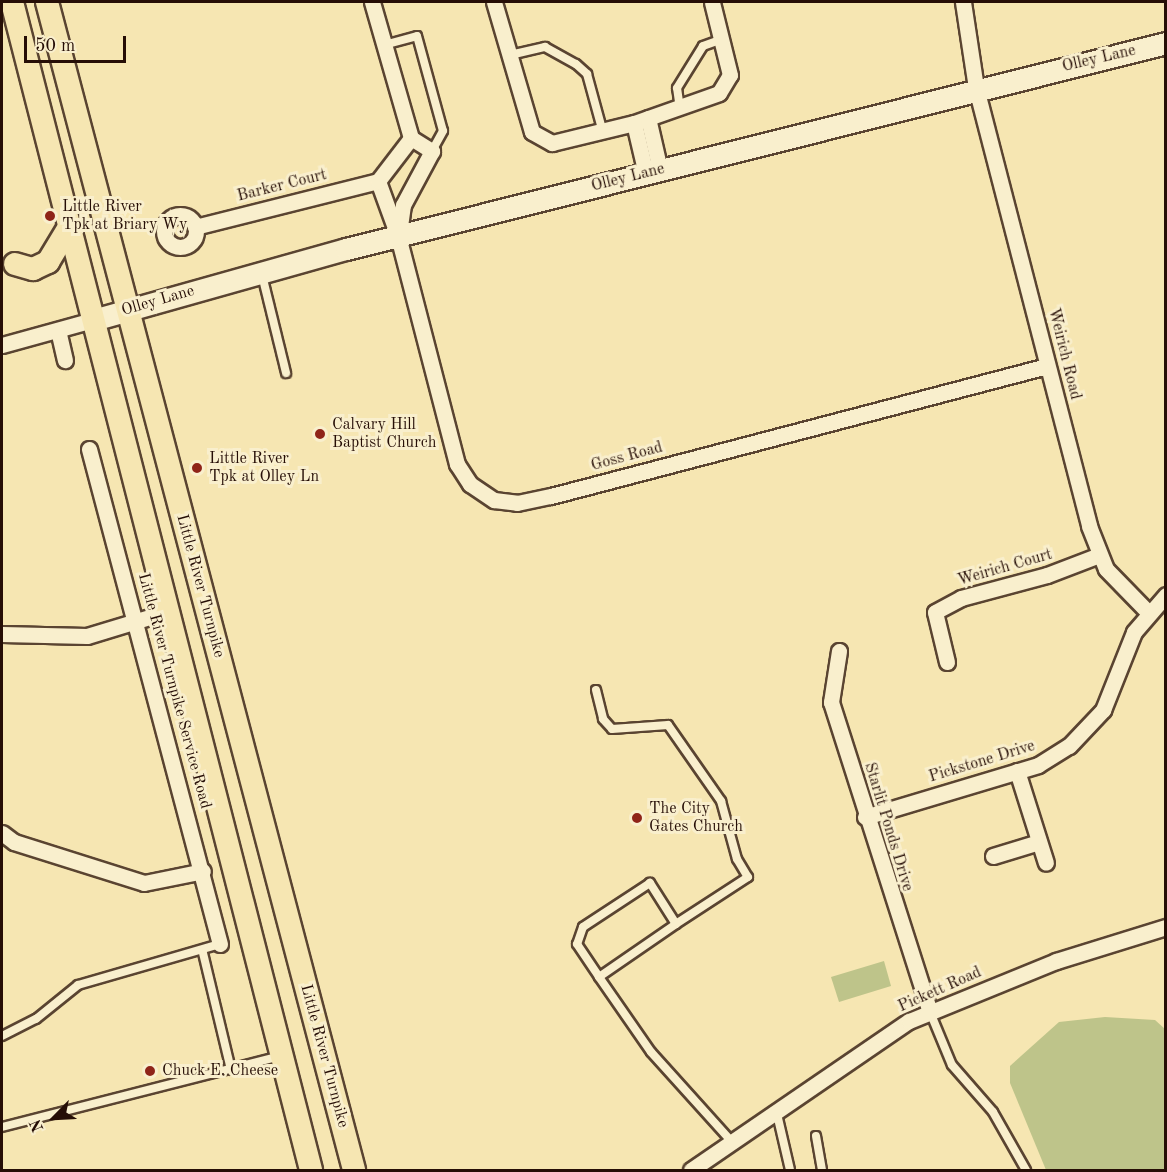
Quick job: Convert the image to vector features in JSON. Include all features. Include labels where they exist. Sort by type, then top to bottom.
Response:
[{"type":"main road","points":[[12,2],[166,612],[311,1170]]},
{"type":"main road","name":"Little River Turnpike","points":[[47,2],[354,1170]]},
{"type":"main road","name":"Olley Lane","points":[[93,320],[398,237],[976,88],[1166,43]]},
{"type":"main road","points":[[8,260],[33,269],[48,262],[68,229]]},
{"type":"street","points":[[372,2],[411,138],[432,151],[403,205],[398,237]]},
{"type":"street","points":[[494,2],[539,140],[552,143],[641,121],[711,98],[730,75],[712,2]]},
{"type":"street","name":"Weirich Road","points":[[963,2],[976,88],[1047,366],[1099,555],[1124,592],[1148,612]]},
{"type":"street","points":[[641,121],[653,172]]},
{"type":"street","points":[[398,237],[378,181],[411,138]]},
{"type":"street","name":"Barker Court","points":[[195,227],[378,181]]},
{"type":"street","name":"Goss Road","points":[[398,237],[457,464],[480,493],[505,503],[551,496],[1047,366]]},
{"type":"street","points":[[2,345],[93,320]]},
{"type":"street","points":[[58,330],[65,360]]},
{"type":"street","name":"Little River Turnpike Service Road","points":[[89,449],[138,623],[220,944]]},
{"type":"street","name":"Weirich Court","points":[[947,662],[935,612],[961,598],[1047,575],[1099,555]]},
{"type":"street","name":"Pickstone Drive","points":[[865,817],[1017,771],[1050,758],[1094,723],[1148,612],[1166,595]]},
{"type":"street","points":[[2,634],[87,636],[138,623],[166,612]]},
{"type":"street","name":"Starlit Ponds Drive","points":[[839,651],[831,702],[865,817],[930,1012]]},
{"type":"street","points":[[1017,771],[1046,863]]},
{"type":"street","points":[[2,832],[14,842],[144,883],[203,871]]},
{"type":"street","points":[[993,856],[1039,842]]},
{"type":"street","name":"Pickett Road","points":[[691,1170],[930,1012],[1056,961],[1166,927]]},
{"type":"lane","points":[[384,45],[417,36],[443,131],[432,151]]},
{"type":"lane","points":[[680,109],[677,88],[687,71],[703,46],[722,39]]},
{"type":"lane","points":[[510,55],[545,47],[576,64],[587,74],[602,129]]},
{"type":"lane","points":[[262,273],[286,373]]},
{"type":"lane","points":[[596,690],[603,719],[612,729],[668,725],[721,801],[736,859],[748,877],[599,977]]},
{"type":"lane","points":[[676,924],[650,883],[583,927],[577,944],[651,1052],[734,1143]]},
{"type":"lane","points":[[2,1036],[30,1023],[78,985],[202,953],[220,944]]},
{"type":"lane","points":[[202,953],[231,1070]]},
{"type":"lane","points":[[930,1012],[952,1065],[993,1112],[1026,1170]]},
{"type":"lane","points":[[2,1127],[282,1056]]},
{"type":"lane","points":[[777,1114],[790,1170]]},
{"type":"lane","points":[[816,1136],[822,1170]]},
{"type":"green space","points":[[884,961],[891,986],[839,1002],[831,977]]},
{"type":"green space","points":[[1105,1017],[1155,1020],[1165,1029],[1165,1170],[1046,1170],[1010,1083],[1010,1066],[1059,1022]]},
{"type":"place","name":"Little River Tpk at Briary Wy","points":[[50,216]]},
{"type":"place","name":"Calvary Hill Baptist Church","points":[[320,434]]},
{"type":"place","name":"Little River Tpk at Olley Ln","points":[[197,468]]},
{"type":"place","name":"The City Gates Church","points":[[637,818]]},
{"type":"place","name":"Chuck E. Cheese","points":[[150,1071]]}]
